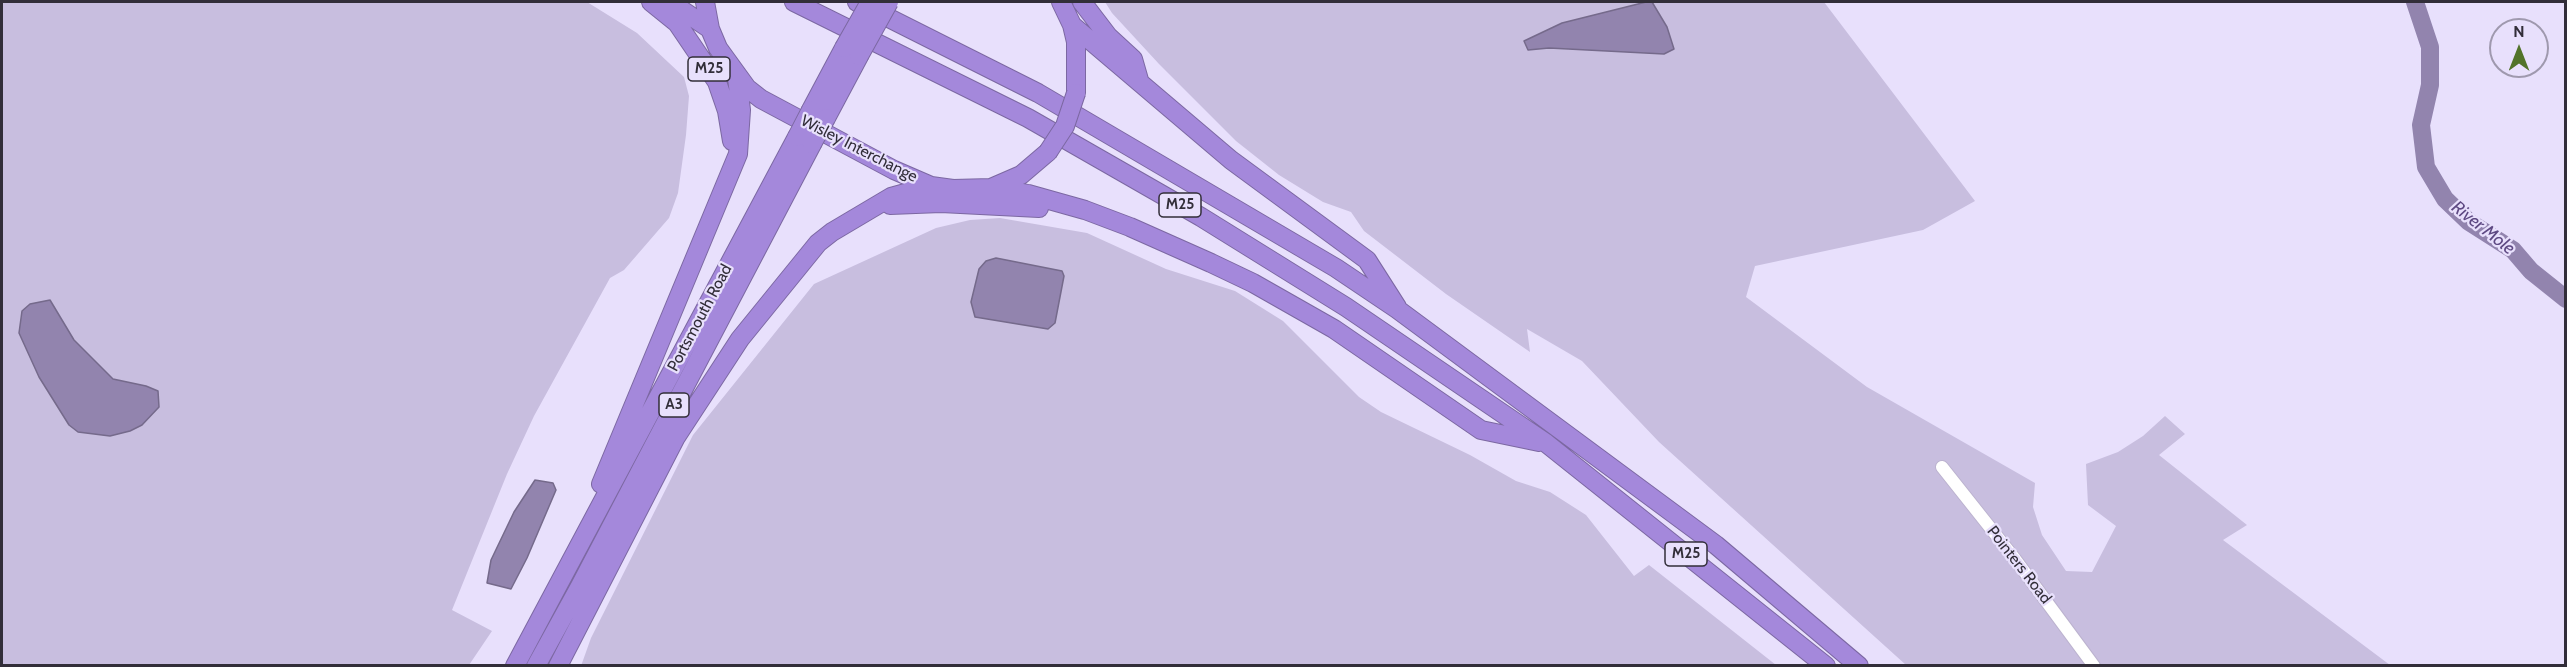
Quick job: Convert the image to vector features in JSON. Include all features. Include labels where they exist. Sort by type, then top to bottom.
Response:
[{"type":"highway","name":"M25","points":[[651,2],[677,23],[717,82],[727,111],[730,138],[738,154]]},
{"type":"highway","points":[[670,2],[710,29]]},
{"type":"highway","name":"Wisley Interchange","points":[[705,2],[710,29],[718,48],[737,78],[761,99],[894,170],[931,186],[953,189],[991,188],[1021,175],[1048,152],[1065,126],[1076,93],[1078,67],[1072,25],[1061,2]]},
{"type":"highway","name":"M25","points":[[794,2],[1028,118],[1191,212],[1346,307],[1546,443],[1826,666]]},
{"type":"highway","name":"M25","points":[[857,2],[1038,93],[1336,268],[1398,309],[1716,545],[1859,666]]},
{"type":"highway","name":"Portsmouth Road","points":[[514,666],[590,523],[819,114],[852,52],[870,2]]},
{"type":"highway","name":"Portsmouth Road","points":[[852,52],[889,2]]},
{"type":"highway","name":"M25","points":[[1082,2],[1108,36],[1132,59],[1139,80]]},
{"type":"highway","name":"M25","points":[[1072,25],[1231,160],[1367,260],[1398,309]]},
{"type":"highway","name":"A3","points":[[590,523],[615,446],[738,154],[741,110],[737,78]]},
{"type":"highway","name":"Portsmouth Road","points":[[536,666],[580,586],[804,140]]},
{"type":"highway","name":"A3","points":[[558,666],[676,437],[741,339],[818,243],[846,222],[876,206],[902,193],[931,186]]},
{"type":"highway","points":[[991,188],[1028,194],[1085,210]]},
{"type":"highway","name":"M25","points":[[876,206],[941,203],[1024,205],[1055,212],[1085,210],[1162,240],[1281,298],[1364,348],[1432,398],[1481,430],[1546,443]]},
{"type":"street","name":"Pointers Road","points":[[1942,467],[2039,590],[2094,666]]},
{"type":"shaded area","points":[[2,2],[587,2],[637,33],[684,77],[689,96],[686,135],[678,193],[669,218],[624,270],[610,278],[534,416],[507,474],[452,610],[492,631],[469,665],[2,665]]},
{"type":"shaded area","points":[[1105,2],[1646,2],[1562,23],[1525,42],[1528,50],[1549,48],[1664,54],[1667,27],[1652,2],[1824,2],[1975,201],[1923,230],[1755,266],[1746,297],[1867,387],[2035,483],[2033,507],[2042,535],[2066,571],[2092,572],[2116,526],[2088,505],[2086,464],[2118,452],[2143,436],[2165,416],[2185,434],[2159,455],[2247,525],[2223,540],[2390,665],[1906,665],[1659,442],[1582,361],[1527,329],[1530,352],[1446,294],[1364,231],[1351,212],[1323,202],[1279,175],[1236,141],[1159,64],[1112,13]]},
{"type":"shaded area","points":[[1652,2],[1667,27],[1674,49],[1664,54],[1549,48],[1528,50],[1524,41],[1562,23]]},
{"type":"shaded area","points":[[1000,218],[1087,233],[1166,269],[1235,291],[1283,321],[1359,397],[1381,412],[1470,455],[1516,481],[1550,492],[1586,515],[1634,576],[1649,565],[1776,665],[581,666],[591,638],[693,435],[814,284],[936,228],[970,220]]},
{"type":"shaded area","points":[[996,258],[1062,271],[1064,276],[1055,323],[1048,329],[975,317],[971,302],[979,269],[986,261]]},
{"type":"shaded area","points":[[50,300],[74,340],[113,379],[158,391],[159,407],[142,425],[110,436],[78,432],[69,425],[39,377],[19,333],[22,311],[30,304]]},
{"type":"shaded area","points":[[535,480],[553,483],[556,490],[527,558],[511,589],[487,583],[491,560],[514,512]]},
{"type":"waterway","name":"River Mole","points":[[2415,2],[2430,47],[2430,85],[2421,125],[2426,167],[2445,199],[2469,222],[2513,250],[2531,271],[2566,299]]}]
